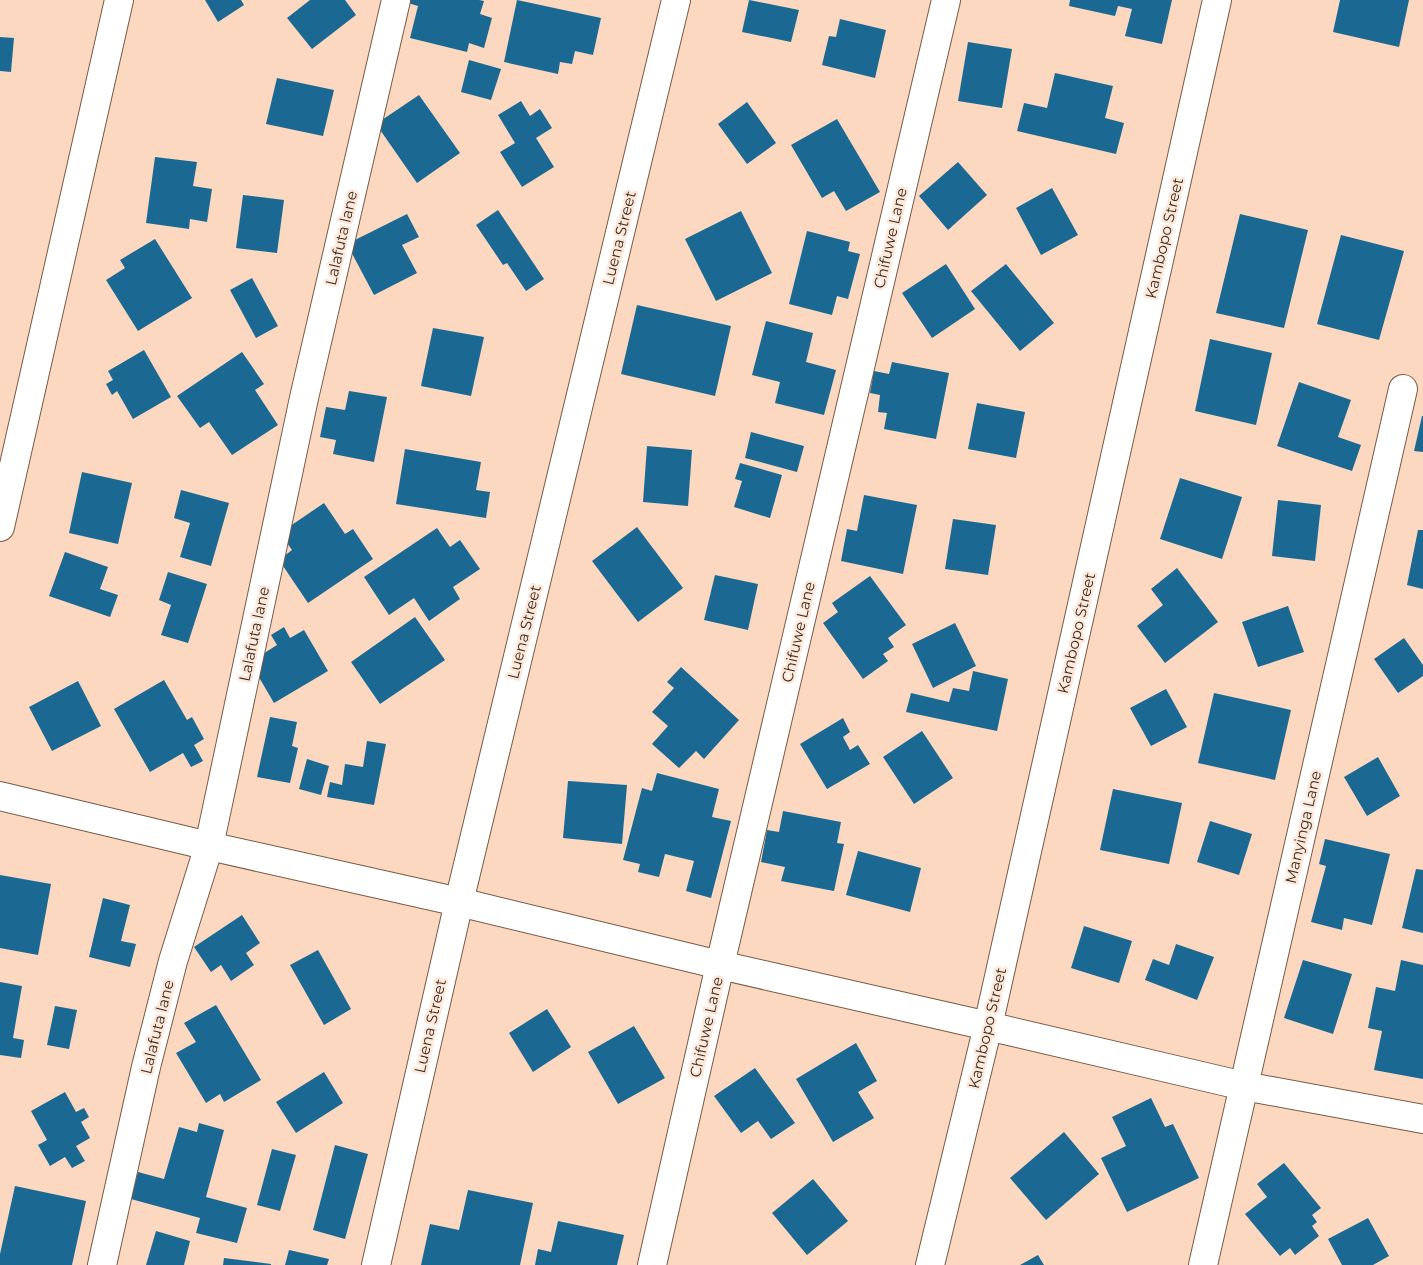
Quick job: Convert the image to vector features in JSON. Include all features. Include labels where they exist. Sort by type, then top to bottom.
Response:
[{"type":"street","points":[[0,527],[119,0]]},
{"type":"street","name":"Lalafuta lane","points":[[102,1265],[146,1067],[173,961],[209,846],[304,398],[396,0]]},
{"type":"street","name":"Luena Street","points":[[376,1265],[458,902],[676,0]]},
{"type":"street","name":"Chifuwe Lane","points":[[652,1265],[720,965],[946,0]]},
{"type":"street","name":"Kambopo Street","points":[[930,1265],[988,1026],[1217,0]]},
{"type":"street","name":"Manyinga Lane","points":[[1203,1265],[1404,389]]},
{"type":"street","points":[[0,796],[1244,1086],[1423,1120]]},
{"type":"building","points":[[205,0],[241,0],[244,5],[218,22]]},
{"type":"building","points":[[310,0],[345,0],[356,15],[312,49],[287,18]]},
{"type":"building","points":[[408,0],[484,1],[480,14],[492,18],[484,48],[469,43],[467,52],[410,38],[418,6],[408,3]]},
{"type":"building","points":[[517,0],[601,18],[593,55],[575,51],[572,64],[560,62],[558,74],[504,62]]},
{"type":"building","points":[[749,0],[799,10],[791,42],[742,32]]},
{"type":"building","points":[[1070,0],[1172,0],[1162,44],[1125,36],[1132,9],[1118,6],[1115,16],[1069,6]]},
{"type":"building","points":[[1340,0],[1409,0],[1399,47],[1333,32]]},
{"type":"building","points":[[840,19],[886,30],[875,78],[822,65],[829,36],[836,37]]},
{"type":"building","points":[[0,37],[14,38],[11,72],[0,71]]},
{"type":"building","points":[[968,42],[1012,49],[1002,108],[958,101]]},
{"type":"building","points":[[469,60],[501,69],[491,100],[461,92]]},
{"type":"building","points":[[1055,73],[1113,86],[1105,118],[1124,123],[1116,154],[1017,131],[1024,103],[1047,108]]},
{"type":"building","points":[[277,78],[334,90],[323,136],[266,124]]},
{"type":"building","points":[[419,95],[460,153],[417,183],[376,124]]},
{"type":"building","points":[[521,101],[530,116],[540,109],[552,128],[536,138],[554,167],[522,187],[500,152],[515,143],[498,115]]},
{"type":"building","points":[[747,102],[776,143],[747,164],[718,124]]},
{"type":"building","points":[[837,119],[880,192],[846,211],[834,191],[822,198],[791,145]]},
{"type":"building","points":[[155,157],[197,162],[193,186],[212,189],[207,222],[190,219],[189,229],[146,223]]},
{"type":"building","points":[[958,162],[987,195],[948,230],[919,196]]},
{"type":"building","points":[[1052,188],[1078,235],[1041,255],[1016,208]]},
{"type":"building","points":[[243,195],[284,200],[277,253],[236,248]]},
{"type":"building","points":[[498,210],[544,279],[526,291],[507,263],[503,265],[476,225]]},
{"type":"building","points":[[741,211],[772,273],[716,301],[685,239]]},
{"type":"building","points":[[407,214],[419,237],[402,245],[417,273],[374,295],[347,244]]},
{"type":"building","points":[[1240,214],[1308,230],[1284,328],[1216,313]]},
{"type":"building","points":[[807,231],[850,242],[848,251],[860,254],[848,299],[837,296],[832,315],[789,304]]},
{"type":"building","points":[[1341,235],[1404,251],[1379,340],[1317,324]]},
{"type":"building","points":[[155,239],[192,298],[138,331],[106,280],[125,268],[120,260]]},
{"type":"building","points":[[946,264],[975,309],[932,338],[902,293]]},
{"type":"building","points":[[1006,264],[1054,323],[1020,351],[971,291]]},
{"type":"building","points":[[252,278],[278,326],[256,338],[230,290]]},
{"type":"building","points":[[637,305],[731,326],[715,396],[621,374]]},
{"type":"building","points":[[766,321],[813,333],[806,362],[836,370],[824,415],[775,403],[780,382],[752,375]]},
{"type":"building","points":[[433,328],[484,337],[471,396],[421,386]]},
{"type":"building","points":[[1210,339],[1272,353],[1256,425],[1195,411]]},
{"type":"building","points":[[144,350],[171,397],[133,419],[117,391],[112,395],[106,384],[113,380],[108,371]]},
{"type":"building","points":[[242,352],[264,384],[255,390],[278,425],[232,455],[209,422],[200,428],[177,396]]},
{"type":"building","points":[[892,362],[949,373],[936,439],[884,429],[887,413],[878,412],[880,395],[870,393],[874,371],[889,374]]},
{"type":"building","points":[[1299,382],[1351,400],[1338,437],[1361,445],[1352,471],[1277,446]]},
{"type":"building","points":[[349,391],[387,397],[374,462],[333,454],[336,440],[320,437],[326,407],[345,410]]},
{"type":"building","points":[[977,403],[1025,412],[1016,458],[968,449]]},
{"type":"building","points":[[1423,416],[1423,452],[1414,451]]},
{"type":"building","points":[[751,432],[804,446],[797,472],[745,458]]},
{"type":"building","points":[[647,446],[692,450],[688,506],[643,502]]},
{"type":"building","points":[[405,449],[481,462],[476,490],[490,492],[486,518],[396,504]]},
{"type":"building","points":[[740,463],[782,475],[770,518],[734,507],[742,481],[735,479]]},
{"type":"building","points":[[82,472],[132,483],[118,544],[69,533]]},
{"type":"building","points":[[1180,478],[1242,497],[1222,559],[1160,539]]},
{"type":"building","points":[[181,490],[229,503],[211,566],[180,557],[190,523],[174,518]]},
{"type":"building","points":[[864,495],[917,505],[903,574],[841,561],[847,529],[857,531]]},
{"type":"building","points":[[1278,500],[1321,505],[1315,561],[1272,556]]},
{"type":"building","points":[[324,503],[345,534],[353,529],[373,559],[308,603],[279,560],[292,550],[280,533]]},
{"type":"building","points":[[953,519],[996,525],[988,575],[945,569]]},
{"type":"building","points":[[637,527],[683,588],[638,622],[592,561]]},
{"type":"building","points":[[437,528],[450,547],[460,540],[480,569],[453,587],[460,599],[429,621],[414,598],[389,615],[364,577]]},
{"type":"building","points":[[1418,530],[1423,530],[1423,589],[1407,585]]},
{"type":"building","points":[[65,552],[108,567],[100,589],[118,595],[110,617],[49,596]]},
{"type":"building","points":[[1177,568],[1218,622],[1165,663],[1137,626],[1163,605],[1151,589]]},
{"type":"building","points":[[168,572],[207,584],[188,643],[161,635],[171,605],[159,600]]},
{"type":"building","points":[[715,575],[758,584],[748,630],[704,620]]},
{"type":"building","points":[[870,576],[906,625],[888,638],[894,647],[883,654],[888,661],[863,679],[823,623],[838,612],[832,603]]},
{"type":"building","points":[[1288,606],[1304,652],[1258,667],[1242,622]]},
{"type":"building","points":[[415,617],[445,660],[380,704],[351,662]]},
{"type":"building","points":[[955,623],[976,666],[933,688],[912,644]]},
{"type":"building","points":[[284,627],[290,638],[304,630],[328,671],[274,703],[250,662],[277,645],[271,635]]},
{"type":"building","points":[[1404,638],[1423,665],[1423,676],[1398,693],[1374,659]]},
{"type":"building","points":[[681,667],[739,720],[704,759],[696,751],[679,768],[652,744],[668,726],[652,712],[674,688],[667,682]]},
{"type":"building","points":[[973,671],[1008,679],[997,731],[906,712],[911,693],[949,702],[953,688],[969,691]]},
{"type":"building","points":[[164,680],[187,720],[192,717],[204,739],[194,745],[203,761],[191,767],[183,753],[150,772],[114,709]]},
{"type":"building","points":[[78,681],[101,726],[52,751],[29,707]]},
{"type":"building","points":[[1166,689],[1187,727],[1151,746],[1130,708]]},
{"type":"building","points":[[1214,693],[1291,710],[1275,780],[1198,763]]},
{"type":"building","points":[[270,717],[297,722],[292,746],[298,748],[290,783],[257,777]]},
{"type":"building","points":[[843,718],[850,732],[843,737],[850,750],[858,745],[870,764],[827,789],[800,744]]},
{"type":"building","points":[[922,731],[953,778],[914,804],[883,757]]},
{"type":"building","points":[[367,741],[386,744],[374,805],[327,797],[330,782],[342,785],[345,764],[363,767]]},
{"type":"building","points":[[1378,757],[1400,796],[1367,816],[1344,777]]},
{"type":"building","points":[[307,759],[329,766],[321,795],[299,789]]},
{"type":"building","points":[[657,773],[719,789],[712,817],[731,821],[711,898],[686,891],[694,861],[665,854],[659,877],[638,872],[640,864],[623,860],[642,788],[652,791]]},
{"type":"building","points":[[568,781],[627,785],[622,844],[563,838]]},
{"type":"building","points":[[1113,789],[1182,803],[1169,864],[1100,850]]},
{"type":"building","points":[[783,811],[841,822],[837,843],[844,844],[834,891],[781,881],[785,867],[761,862],[767,830],[779,832]]},
{"type":"building","points":[[1210,821],[1252,834],[1239,875],[1197,862]]},
{"type":"building","points":[[1325,839],[1390,854],[1372,925],[1344,918],[1342,930],[1311,922],[1326,866],[1319,864]]},
{"type":"building","points":[[858,851],[921,868],[910,912],[846,895]]},
{"type":"building","points":[[1416,869],[1423,870],[1423,933],[1402,928]]},
{"type":"building","points":[[0,875],[51,884],[38,955],[0,948]]},
{"type":"building","points":[[103,898],[130,905],[121,941],[136,944],[130,967],[89,957]]},
{"type":"building","points":[[242,915],[260,943],[246,953],[254,965],[231,981],[221,965],[211,972],[194,947]]},
{"type":"building","points":[[1084,926],[1132,941],[1119,983],[1071,968]]},
{"type":"building","points":[[1176,944],[1214,957],[1197,1000],[1145,980],[1153,959],[1169,965]]},
{"type":"building","points":[[318,950],[351,1009],[324,1025],[290,965]]},
{"type":"building","points":[[1303,960],[1352,974],[1333,1034],[1284,1018]]},
{"type":"building","points":[[1401,960],[1423,965],[1423,1079],[1374,1070],[1382,1031],[1368,1028],[1376,987],[1395,991]]},
{"type":"building","points":[[0,982],[22,986],[13,1038],[24,1040],[21,1058],[0,1055]]},
{"type":"building","points":[[216,1005],[261,1080],[224,1102],[220,1094],[206,1103],[176,1053],[196,1042],[184,1023]]},
{"type":"building","points":[[55,1006],[77,1010],[69,1049],[47,1045]]},
{"type":"building","points":[[547,1009],[571,1047],[533,1072],[509,1033]]},
{"type":"building","points":[[634,1026],[665,1078],[618,1104],[588,1052]]},
{"type":"building","points":[[856,1043],[877,1081],[858,1092],[874,1118],[833,1142],[796,1079]]},
{"type":"building","points":[[755,1068],[795,1123],[771,1139],[758,1121],[741,1133],[714,1096]]},
{"type":"building","points":[[324,1072],[343,1103],[296,1133],[276,1102]]},
{"type":"building","points":[[65,1092],[76,1112],[84,1108],[89,1117],[81,1122],[90,1138],[76,1146],[85,1161],[72,1168],[65,1157],[50,1166],[38,1145],[47,1140],[31,1111]]},
{"type":"building","points":[[1151,1098],[1165,1127],[1173,1124],[1199,1178],[1127,1212],[1101,1158],[1126,1146],[1112,1117]]},
{"type":"building","points":[[199,1123],[224,1130],[206,1197],[247,1208],[237,1243],[196,1233],[200,1218],[131,1199],[138,1172],[164,1179],[179,1127],[197,1132]]},
{"type":"building","points":[[1064,1132],[1099,1174],[1046,1220],[1010,1178]]},
{"type":"building","points":[[335,1145],[368,1154],[345,1239],[313,1230]]},
{"type":"building","points":[[272,1149],[296,1155],[280,1211],[257,1205]]},
{"type":"building","points":[[1284,1163],[1321,1208],[1312,1215],[1317,1222],[1312,1226],[1319,1236],[1295,1255],[1290,1248],[1280,1256],[1245,1214],[1267,1197],[1257,1184]]},
{"type":"building","points":[[813,1179],[848,1221],[807,1255],[772,1213]]},
{"type":"building","points":[[15,1186],[86,1201],[72,1265],[0,1265],[0,1254]]},
{"type":"building","points":[[468,1190],[533,1203],[520,1265],[421,1265],[430,1224],[459,1230]]},
{"type":"building","points":[[1368,1218],[1389,1256],[1373,1265],[1342,1265],[1328,1239]]},
{"type":"building","points":[[558,1221],[624,1235],[617,1265],[535,1265],[538,1249],[551,1252]]},
{"type":"building","points":[[156,1231],[190,1241],[184,1265],[146,1265]]},
{"type":"building","points":[[289,1250],[329,1259],[327,1265],[285,1265]]},
{"type":"building","points":[[1038,1255],[1044,1265],[1020,1265]]},
{"type":"building","points":[[224,1258],[271,1264],[271,1265],[223,1265]]}]
